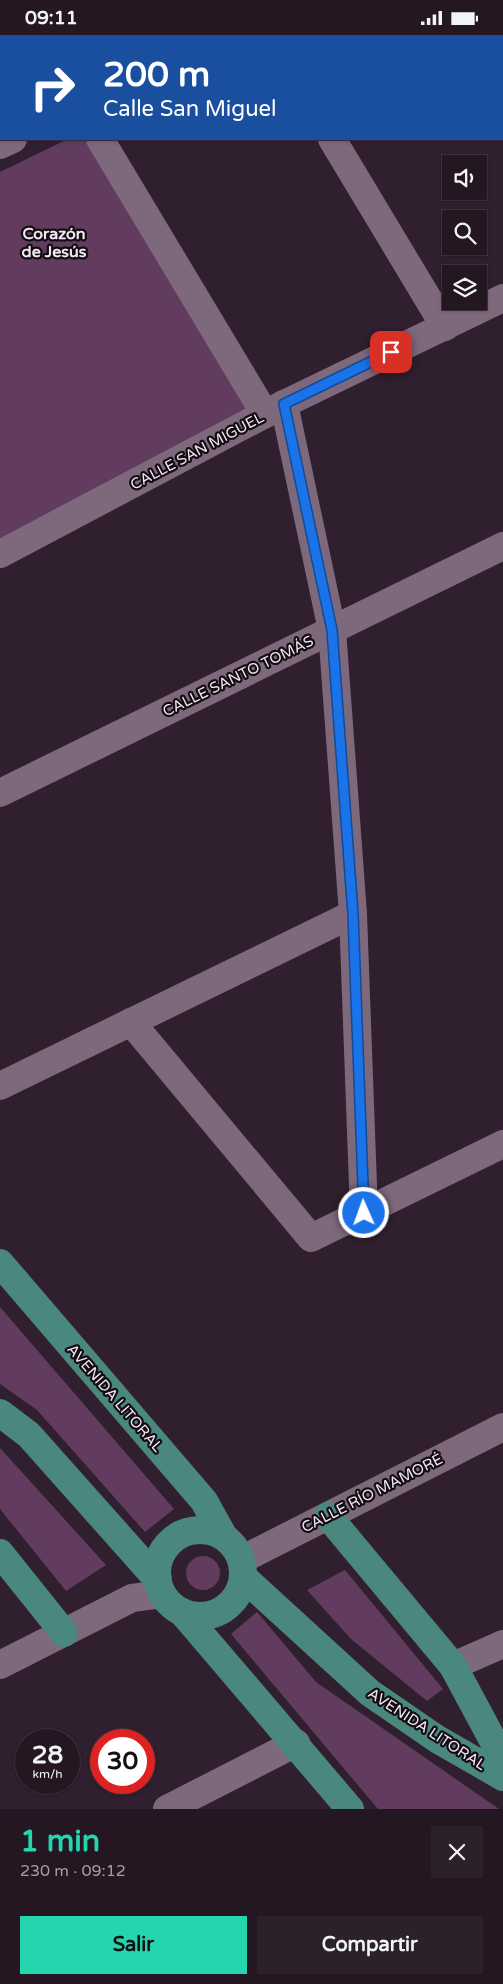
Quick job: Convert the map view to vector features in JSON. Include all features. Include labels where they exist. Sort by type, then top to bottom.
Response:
[{"type":"main road","name":"AVENIDA LITORAL","points":[[0,1263],[204,1501],[224,1537]]},
{"type":"main road","points":[[0,1413],[29,1435],[160,1587],[171,1604],[182,1612],[296,1743],[350,1809]]},
{"type":"main road","points":[[328,1516],[453,1666],[503,1759]]},
{"type":"main road","points":[[160,1587],[158,1566],[162,1553],[171,1542],[182,1534],[196,1531],[211,1531],[224,1537],[234,1547],[242,1568],[241,1588],[234,1600],[223,1610],[210,1615],[196,1616],[182,1612]]},
{"type":"main road","points":[[0,1553],[64,1633]]},
{"type":"main road","name":"AVENIDA LITORAL","points":[[242,1568],[370,1693],[437,1739],[503,1777]]},
{"type":"street","points":[[101,140],[275,409],[332,630],[353,914],[364,1213]]},
{"type":"street","points":[[333,140],[445,327]]},
{"type":"street","name":"CALLE SAN MIGUEL","points":[[0,555],[275,409],[503,298]]},
{"type":"street","name":"CALLE SANTO TOMÁS","points":[[0,793],[503,546]]},
{"type":"street","points":[[0,1086],[353,914]]},
{"type":"street","points":[[131,1022],[312,1238],[503,1144]]},
{"type":"street","name":"CALLE RÍO MAMORÉ","points":[[242,1568],[328,1516],[503,1427]]},
{"type":"street","points":[[0,1665],[132,1598],[160,1587]]},
{"type":"street","points":[[453,1666],[503,1644]]},
{"type":"street","points":[[167,1809],[296,1743]]},
{"type":"shaded area","points":[[66,140],[93,140],[252,415],[0,546],[0,172]]},
{"type":"shaded area","points":[[0,1307],[174,1509],[145,1532],[37,1410],[0,1384]]},
{"type":"shaded area","points":[[0,1448],[106,1565],[66,1591],[0,1509]]},
{"type":"shaded area","points":[[203,1556],[215,1561],[220,1573],[215,1585],[203,1590],[191,1585],[186,1573],[191,1561]]},
{"type":"shaded area","points":[[345,1570],[443,1689],[427,1701],[351,1639],[307,1590]]},
{"type":"shaded area","points":[[257,1612],[316,1682],[499,1809],[378,1809],[231,1634]]},
{"type":"district","name":"Corazón de Jesús","points":[[54,242]]},
{"type":"route","points":[[364,1213],[353,914],[332,630],[284,404],[391,352]]}]
